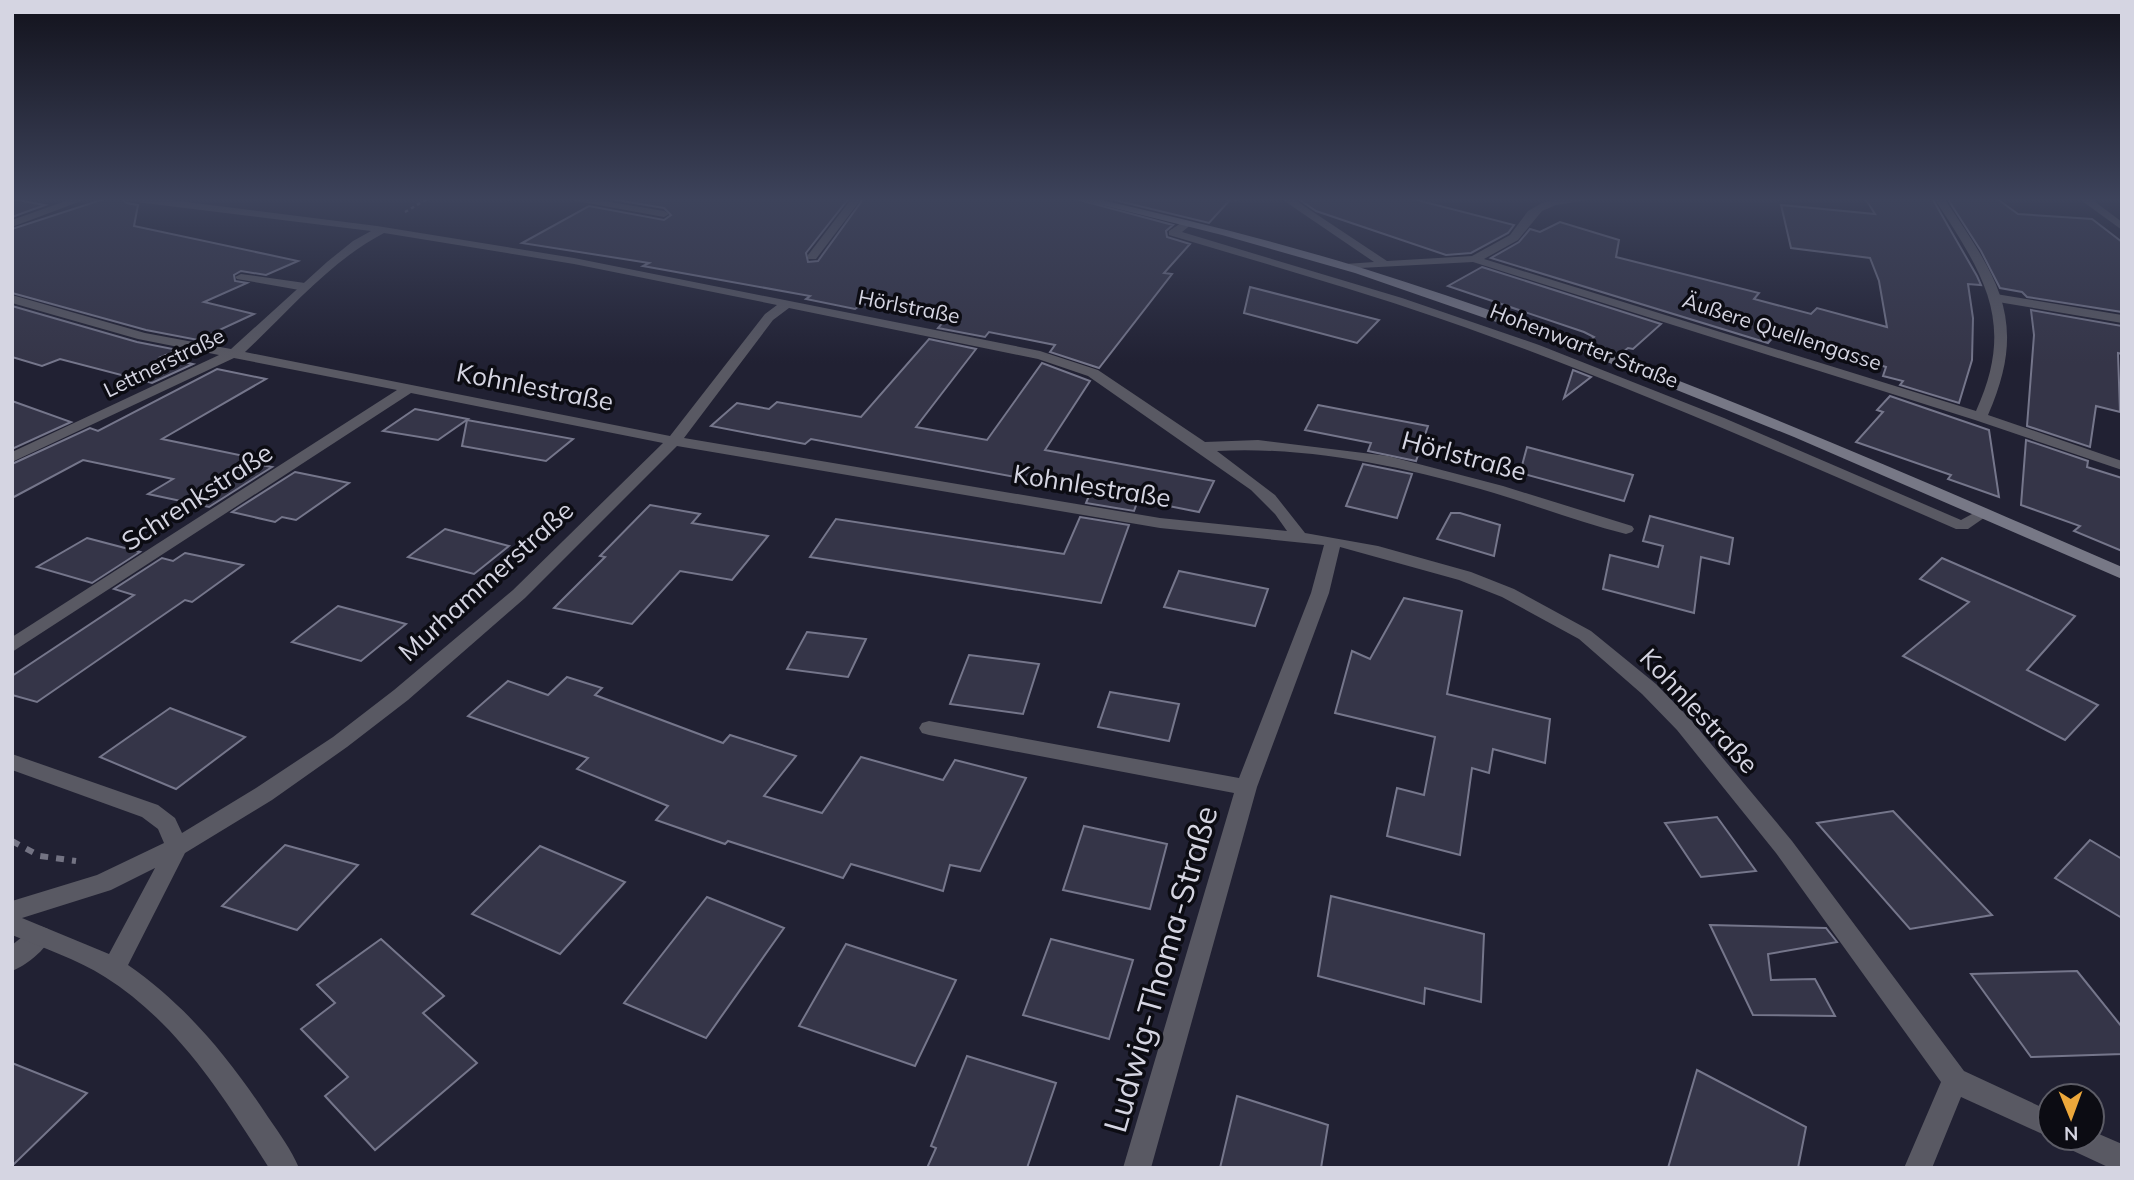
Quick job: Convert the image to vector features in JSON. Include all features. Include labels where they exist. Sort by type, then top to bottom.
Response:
[{"type":"street","name":"Lettnerstraße","points":[[12,458],[233,355],[344,253]]},
{"type":"street","name":"Hörlstraße","points":[[524,253],[1027,352],[1075,365],[1107,383],[1202,447],[1272,499],[1285,512],[1299,538]]},
{"type":"street","points":[[812,257],[815,253]]},
{"type":"street","name":"Hohenwarter Straße","points":[[1241,253],[1385,296],[1511,339],[1703,415],[1962,526],[1983,513]]},
{"type":"street","name":"Hohenwarter Straße","points":[[1295,253],[1500,319],[1649,374],[1878,467],[2122,574]]},
{"type":"street","points":[[1368,253],[1383,263]]},
{"type":"street","points":[[1474,259],[1488,253]]},
{"type":"street","points":[[1974,253],[1988,276],[2003,325],[2003,352],[1995,384],[1980,416]]},
{"type":"street","name":"Äußere Quellengasse","points":[[1345,267],[1474,259],[1980,416],[2122,466]]},
{"type":"street","points":[[241,277],[305,287]]},
{"type":"street","points":[[1996,298],[2122,319]]},
{"type":"street","name":"Kohnlestraße","points":[[12,299],[121,330],[233,355],[674,441],[1077,510],[1230,533],[1333,541],[1422,563],[1508,593],[1585,635],[1619,662],[1684,725],[1784,847],[1955,1080]]},
{"type":"street","name":"Murhammerstraße","points":[[12,911],[103,883],[177,847],[264,794],[401,695],[519,594],[674,441],[769,317],[785,304]]},
{"type":"street","name":"Schrenkstraße","points":[[12,646],[408,389]]},
{"type":"street","name":"Hörlstraße","points":[[1202,447],[1226,444],[1269,445],[1388,461],[1497,489],[1626,529]]},
{"type":"street","name":"Ludwig-Thoma-Straße","points":[[1137,1168],[1246,788],[1320,593],[1333,541]]},
{"type":"street","name":"Ludwig-Thoma-Straße","points":[[929,728],[1246,788]]},
{"type":"street","points":[[12,762],[150,811],[167,824],[177,847],[114,969]]},
{"type":"street","points":[[12,924],[114,969],[162,1005],[206,1050],[245,1103],[285,1168]]},
{"type":"street","points":[[12,960],[40,936]]},
{"type":"street","points":[[1918,1168],[1955,1080],[2036,1118]]},
{"type":"street","points":[[2106,1152],[2122,1159]]},
{"type":"building","points":[[12,253],[261,253],[298,261],[266,275],[241,271],[234,275],[235,281],[247,283],[204,302],[254,314],[198,340],[146,330],[12,293]]},
{"type":"building","points":[[586,253],[806,253],[808,262],[818,261],[824,253],[1182,253],[1164,273],[1172,274],[1099,368],[1050,352],[1055,345],[989,332],[985,337],[938,328],[945,320],[862,304],[855,309],[806,299],[810,296],[643,266],[649,263]]},
{"type":"building","points":[[1500,253],[1617,253],[1616,257],[1759,293],[1754,299],[1811,314],[1817,308],[1887,327],[1879,281],[1870,258],[1831,253],[1964,253],[1981,285],[1968,284],[1973,318],[1972,360],[1959,403],[1900,385],[1903,381],[1883,376],[1886,367],[1775,335],[1768,343],[1491,258]]},
{"type":"building","points":[[1982,253],[2122,253],[2122,312],[2027,297],[2022,292],[2000,288]]},
{"type":"building","points":[[1482,267],[1661,324],[1633,349],[1628,348],[1619,355],[1587,343],[1594,337],[1584,332],[1448,286]]},
{"type":"building","points":[[1250,287],[1379,320],[1357,343],[1244,313]]},
{"type":"building","points":[[12,306],[137,342],[178,350],[161,357],[193,364],[152,383],[60,359],[42,366],[12,357]]},
{"type":"building","points":[[2031,310],[2122,326],[2122,354],[2118,353],[2120,412],[2096,406],[2090,447],[2027,426],[2034,335]]},
{"type":"building","points":[[929,339],[976,349],[916,427],[987,440],[1042,363],[1090,381],[1045,450],[1214,481],[1199,512],[1138,500],[1134,511],[1086,503],[1091,491],[811,439],[805,444],[711,426],[737,403],[769,409],[777,402],[861,417]]},
{"type":"building","points":[[217,369],[266,379],[162,439],[263,460],[256,464],[272,467],[209,507],[148,494],[173,479],[83,460],[12,498],[12,464],[90,428],[98,431]]},
{"type":"building","points":[[1573,370],[1591,377],[1564,398]]},
{"type":"building","points":[[1890,396],[1989,430],[1999,497],[1948,479],[1951,475],[1856,442],[1883,412],[1877,410]]},
{"type":"building","points":[[12,401],[71,422],[12,449]]},
{"type":"building","points":[[1318,405],[1428,426],[1416,461],[1368,451],[1371,443],[1305,430]]},
{"type":"building","points":[[415,409],[468,419],[438,440],[383,431]]},
{"type":"building","points":[[467,420],[573,439],[546,461],[462,446]]},
{"type":"building","points":[[2026,440],[2088,461],[2087,467],[2122,478],[2122,551],[2074,531],[2080,526],[2021,505]]},
{"type":"building","points":[[1527,447],[1633,475],[1624,501],[1520,473]]},
{"type":"building","points":[[1363,464],[1412,474],[1397,518],[1346,506]]},
{"type":"building","points":[[295,472],[349,483],[296,520],[282,517],[275,522],[232,512]]},
{"type":"building","points":[[650,505],[700,514],[692,523],[768,536],[732,580],[680,571],[632,624],[554,608],[605,557],[600,556]]},
{"type":"building","points":[[1451,513],[1460,513],[1500,525],[1494,556],[1437,539]]},
{"type":"building","points":[[1650,516],[1733,538],[1729,564],[1701,557],[1694,613],[1603,589],[1610,555],[1658,567],[1663,546],[1643,541]]},
{"type":"building","points":[[1080,517],[1129,525],[1101,603],[810,557],[836,519],[1064,554]]},
{"type":"building","points":[[445,529],[509,546],[474,574],[408,557]]},
{"type":"building","points":[[87,538],[140,552],[92,583],[37,567]]},
{"type":"building","points":[[185,553],[243,565],[192,602],[185,600],[37,702],[12,695],[12,676],[134,595],[114,589],[162,558],[173,561]]},
{"type":"building","points":[[1942,558],[2075,616],[2027,670],[2098,705],[2065,740],[1903,656],[1969,602],[1920,579]]},
{"type":"building","points":[[1179,571],[1268,589],[1255,626],[1164,607]]},
{"type":"building","points":[[1404,598],[1462,611],[1447,694],[1550,719],[1545,763],[1493,749],[1489,773],[1472,768],[1460,855],[1387,836],[1397,788],[1424,795],[1435,737],[1335,713],[1352,651],[1370,659]]},
{"type":"building","points":[[338,606],[406,624],[361,661],[292,642]]},
{"type":"building","points":[[807,632],[866,639],[848,677],[787,669]]},
{"type":"building","points":[[969,655],[1039,664],[1023,714],[950,704]]},
{"type":"building","points":[[567,677],[602,688],[595,695],[723,743],[730,735],[796,756],[764,796],[822,813],[861,757],[943,780],[955,760],[1026,778],[980,871],[950,865],[943,891],[851,864],[843,878],[728,841],[725,844],[656,820],[668,806],[577,769],[588,758],[468,716],[508,681],[548,695]]},
{"type":"building","points":[[1110,692],[1179,704],[1169,741],[1098,727]]},
{"type":"building","points":[[170,708],[245,737],[176,789],[100,757]]},
{"type":"building","points":[[1893,811],[1992,915],[1910,929],[1817,823]]},
{"type":"building","points":[[1717,817],[1756,871],[1701,877],[1665,823]]},
{"type":"building","points":[[1084,826],[1167,844],[1150,909],[1063,890]]},
{"type":"building","points":[[2090,840],[2122,859],[2122,918],[2055,878]]},
{"type":"building","points":[[285,845],[358,865],[297,930],[222,906]]},
{"type":"building","points":[[540,846],[625,882],[560,954],[472,914]]},
{"type":"building","points":[[1331,896],[1484,934],[1481,1002],[1425,988],[1424,1004],[1318,976]]},
{"type":"building","points":[[707,897],[784,928],[706,1038],[624,1003]]},
{"type":"building","points":[[1710,925],[1826,928],[1837,942],[1768,954],[1771,980],[1815,979],[1835,1016],[1753,1015]]},
{"type":"building","points":[[381,939],[444,996],[423,1013],[477,1063],[375,1150],[325,1096],[348,1077],[301,1029],[335,1003],[317,985]]},
{"type":"building","points":[[1051,939],[1133,960],[1109,1039],[1023,1015]]},
{"type":"building","points":[[846,944],[956,980],[915,1066],[799,1026]]},
{"type":"building","points":[[2077,971],[2122,1027],[2122,1054],[2031,1057],[1971,974]]},
{"type":"building","points":[[967,1056],[1056,1083],[1027,1168],[927,1168],[936,1148],[931,1146]]},
{"type":"building","points":[[12,1063],[87,1093],[12,1166]]},
{"type":"building","points":[[1697,1070],[1806,1127],[1798,1168],[1668,1168]]},
{"type":"building","points":[[1237,1096],[1328,1125],[1321,1168],[1220,1168]]}]
